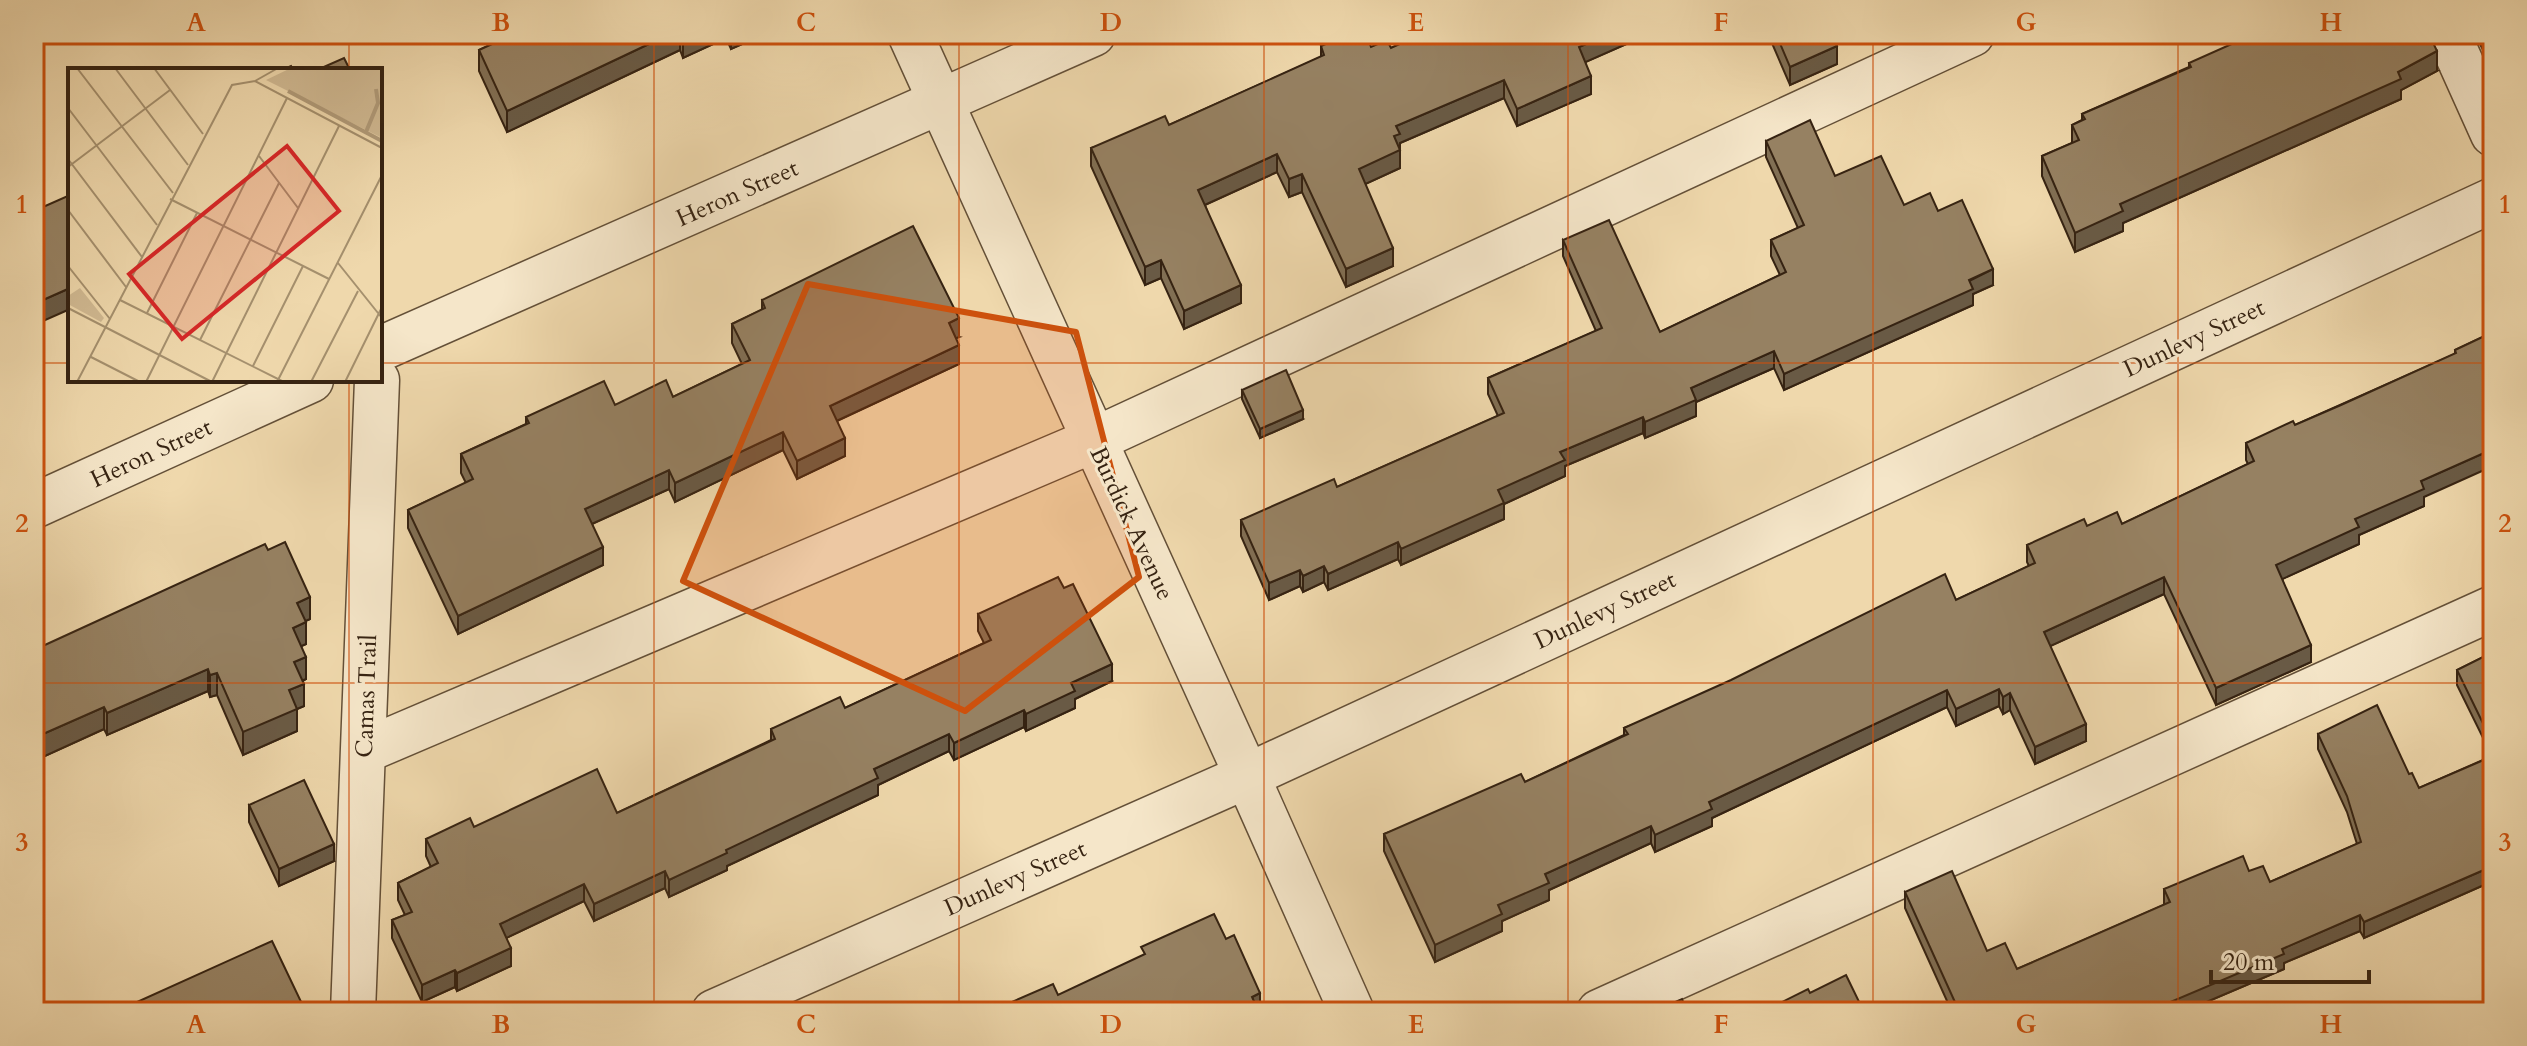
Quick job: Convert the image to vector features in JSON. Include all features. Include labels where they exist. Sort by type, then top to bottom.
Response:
[{"type":"street","name":"Burdick Avenue","points":[[910,34],[1352,1012]]},
{"type":"street","name":"Heron Street","points":[[382,348],[1093,34]]},
{"type":"street","points":[[364,751],[1094,440],[1972,34]]},
{"type":"street","points":[[2448,34],[2493,134]]},
{"type":"street","name":"Dunlevy Street","points":[[714,1012],[1247,776],[2493,200]]},
{"type":"street","name":"Heron Street","points":[[34,506],[307,382]]},
{"type":"street","name":"Camas Trail","points":[[353,1012],[377,382]]},
{"type":"street","points":[[1599,1012],[2493,608]]},
{"type":"highlighted area","points":[[808,284],[1076,332],[1139,577],[965,711],[683,581]]},
{"type":"building","points":[[514,34],[670,34],[507,111],[479,50]]},
{"type":"building","points":[[1349,34],[1366,34],[1371,47],[1387,40],[1391,48],[1422,34],[1609,34],[1579,47],[1591,76],[1517,109],[1504,80],[1396,126],[1400,134],[1394,136],[1400,150],[1359,169],[1393,248],[1346,269],[1302,174],[1289,179],[1277,154],[1198,190],[1241,285],[1184,311],[1161,260],[1145,267],[1091,148],[1165,116],[1169,125],[1324,55],[1321,46]]},
{"type":"building","points":[[1776,34],[1831,34],[1837,46],[1790,67]]},
{"type":"building","points":[[2254,34],[2429,34],[2437,51],[2398,72],[2401,79],[2120,204],[2123,211],[2075,233],[2042,156],[2079,140],[2072,125],[2085,119],[2082,114],[2191,67],[2189,63]]},
{"type":"building","points":[[2480,34],[2493,34],[2493,36],[2483,41]]},
{"type":"building","points":[[344,58],[349,68],[322,68]]},
{"type":"building","points":[[1810,120],[1835,176],[1881,156],[1904,205],[1930,193],[1938,211],[1962,200],[1993,269],[1969,280],[1973,289],[1784,374],[1774,351],[1691,388],[1696,400],[1645,422],[1643,417],[1560,452],[1565,460],[1498,490],[1504,503],[1401,549],[1398,542],[1328,574],[1324,566],[1303,576],[1300,570],[1269,583],[1241,520],[1334,479],[1337,487],[1504,413],[1488,378],[1602,328],[1563,240],[1609,220],[1660,332],[1786,272],[1771,240],[1804,225],[1766,141]]},
{"type":"building","points":[[68,196],[68,289],[34,304],[34,211]]},
{"type":"building","points":[[913,226],[959,318],[949,323],[959,345],[830,406],[845,438],[797,461],[783,432],[675,483],[669,470],[585,509],[603,547],[458,616],[408,510],[473,479],[461,454],[529,423],[526,417],[604,381],[615,405],[666,380],[673,397],[750,360],[732,324],[765,308],[762,300]]},
{"type":"building","points":[[2493,332],[2493,449],[2421,481],[2424,489],[2355,519],[2359,527],[2276,565],[2311,645],[2216,688],[2164,577],[2044,632],[2086,724],[2035,747],[2010,693],[2003,697],[1999,689],[1956,709],[1947,690],[1709,802],[1712,809],[1655,835],[1651,826],[1545,874],[1549,883],[1498,905],[1502,914],[1435,945],[1384,834],[1521,774],[1525,782],[1628,734],[1624,728],[1731,680],[1945,574],[1956,600],[2035,563],[2027,545],[2084,519],[2087,526],[2117,512],[2122,524],[2254,461],[2246,443],[2293,421],[2295,425],[2341,405],[2456,353],[2455,350]]},
{"type":"building","points":[[1286,370],[1303,410],[1260,429],[1242,390]]},
{"type":"building","points":[[285,542],[310,597],[297,603],[306,622],[293,628],[306,657],[294,662],[304,684],[289,690],[297,709],[243,732],[217,673],[210,675],[208,669],[107,713],[104,707],[34,738],[34,650],[265,544],[268,550]]},
{"type":"building","points":[[1058,577],[1064,588],[1073,584],[1112,664],[1071,683],[1075,691],[1026,714],[1024,710],[954,743],[949,734],[874,769],[878,778],[669,880],[665,871],[594,904],[584,884],[500,924],[511,948],[422,985],[392,920],[412,912],[398,883],[438,863],[426,839],[470,818],[474,827],[597,769],[617,813],[775,739],[771,729],[840,697],[845,708],[991,640],[978,614]]},
{"type":"building","points":[[2493,652],[2493,744],[2457,670]]},
{"type":"building","points":[[2377,705],[2409,774],[2412,773],[2419,788],[2493,756],[2493,866],[2364,922],[2360,915],[2282,949],[2284,954],[2147,1012],[1956,1012],[1959,1011],[1905,892],[1952,871],[1987,951],[2005,943],[2017,969],[2170,902],[2164,889],[2243,856],[2249,871],[2263,866],[2270,882],[2361,842],[2347,796],[2318,734]]},
{"type":"building","points":[[304,780],[334,844],[279,869],[249,805]]},
{"type":"building","points":[[1214,914],[1226,939],[1234,935],[1260,993],[1252,997],[1259,1012],[989,1012],[1053,984],[1058,995],[1145,954],[1141,947]]},
{"type":"building","points":[[272,941],[304,1008],[296,1012],[115,1012]]},
{"type":"building","points":[[1846,975],[1864,1012],[1762,1012],[1808,989],[1810,993]]},
{"type":"building","points":[[1682,999],[1687,1012],[1652,1012]]}]
